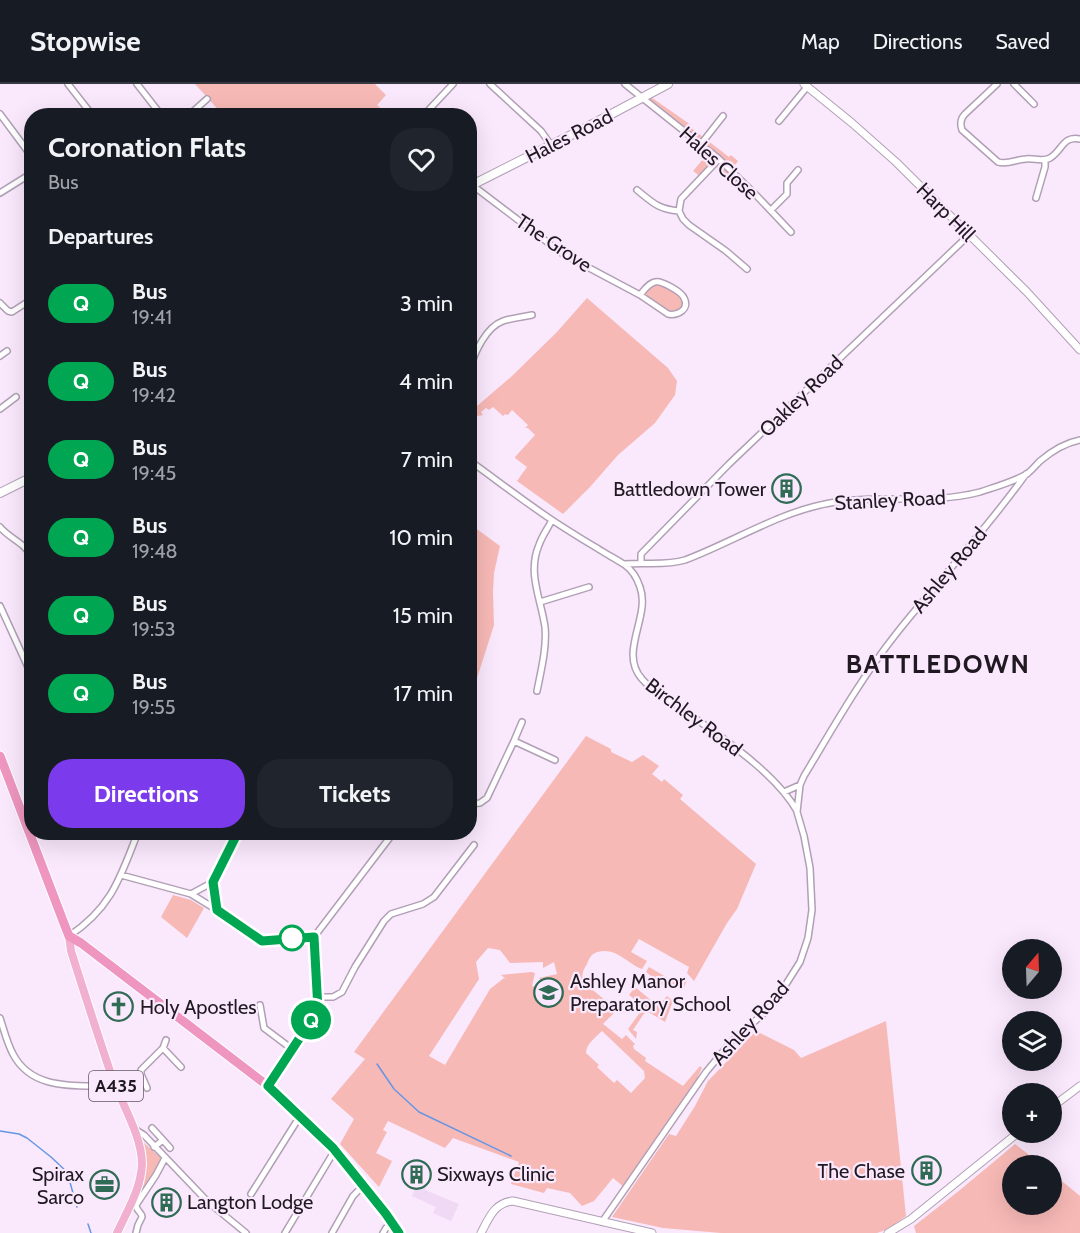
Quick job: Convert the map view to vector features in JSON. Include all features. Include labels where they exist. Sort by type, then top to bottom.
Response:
[{"type":"highway","points":[[0,756],[24,821]]},
{"type":"highway","points":[[31,840],[69,936],[268,1086],[334,1150],[364,1185],[399,1233]]},
{"type":"main road","name":"Hales Road","points":[[477,182],[668,84]]},
{"type":"main road","points":[[0,493],[24,481]]},
{"type":"main road","name":"A435","points":[[69,936],[71,951],[111,1075],[134,1128],[141,1153],[140,1182],[133,1204],[117,1233]]},
{"type":"street","points":[[68,84],[87,108]]},
{"type":"street","points":[[136,84],[156,108]]},
{"type":"street","points":[[430,108],[453,84]]},
{"type":"street","points":[[490,84],[541,131],[551,145]]},
{"type":"street","name":"Hales Close","points":[[625,84],[719,159],[791,232]]},
{"type":"street","points":[[997,84],[963,116],[961,124],[963,130],[996,160],[1001,163],[1025,159],[1045,160],[1052,157],[1068,140],[1080,139]]},
{"type":"street","points":[[1014,84],[1034,104]]},
{"type":"street","points":[[779,121],[806,85]]},
{"type":"street","name":"Harp Hill","points":[[806,85],[896,162],[1033,299],[1080,350]]},
{"type":"street","points":[[197,108],[207,99]]},
{"type":"street","points":[[0,114],[24,146]]},
{"type":"street","points":[[701,144],[723,116]]},
{"type":"street","points":[[719,159],[681,199],[679,211],[689,225],[726,250],[747,269]]},
{"type":"street","points":[[1036,198],[1045,160]]},
{"type":"street","points":[[771,210],[787,194],[787,181],[798,170]]},
{"type":"street","points":[[0,193],[24,178]]},
{"type":"street","name":"The Grove","points":[[477,190],[562,254],[640,295],[668,314],[680,314],[685,306],[682,294],[661,282],[651,283],[640,295]]},
{"type":"street","points":[[637,190],[659,207],[679,211]]},
{"type":"street","name":"Oakley Road","points":[[641,562],[641,554],[729,464],[969,235]]},
{"type":"street","points":[[735,270],[740,263]]},
{"type":"street","points":[[0,303],[12,312],[24,304]]},
{"type":"street","points":[[477,349],[494,326],[503,321],[532,315]]},
{"type":"street","points":[[0,356],[7,351]]},
{"type":"street","points":[[0,409],[16,398]]},
{"type":"street","name":"Stanley Road","points":[[624,564],[641,562],[662,564],[685,560],[790,515],[828,503],[848,500],[941,498],[978,492],[1026,474],[1055,450],[1069,442],[1080,440]]},
{"type":"street","points":[[477,466],[552,520],[624,564]]},
{"type":"street","name":"Ashley Road","points":[[602,1222],[706,1072],[731,1042],[776,1000],[800,962],[812,919],[812,902],[809,857],[797,812],[800,785],[859,687],[895,636],[1026,474]]},
{"type":"street","points":[[1007,483],[1013,491]]},
{"type":"street","points":[[537,691],[545,636],[534,564],[539,543],[552,520]]},
{"type":"street","points":[[0,527],[24,546]]},
{"type":"street","name":"Birchley Road","points":[[624,564],[636,578],[643,598],[633,653],[634,666],[638,674],[648,684],[744,755],[784,792],[797,812]]},
{"type":"street","points":[[540,602],[589,587]]},
{"type":"street","points":[[0,606],[24,658]]},
{"type":"street","points":[[477,803],[487,798],[522,722]]},
{"type":"street","points":[[514,741],[555,760]]},
{"type":"street","points":[[784,792],[800,785]]},
{"type":"street","points":[[69,936],[85,926],[104,905],[121,876],[135,840]]},
{"type":"street","points":[[217,910],[213,882],[234,840]]},
{"type":"street","points":[[268,1086],[318,1010],[314,937],[388,840]]},
{"type":"street","points":[[318,997],[333,997],[342,992],[360,958],[384,921],[391,914],[423,904],[434,897],[474,845]]},
{"type":"street","points":[[121,876],[191,894],[262,941],[314,937]]},
{"type":"street","points":[[191,894],[213,882]]},
{"type":"street","points":[[260,1005],[264,1028],[292,1048]]},
{"type":"street","points":[[0,1018],[15,1058],[28,1073],[39,1079],[58,1085],[93,1086],[111,1075]]},
{"type":"street","points":[[147,1088],[141,1070],[163,1048],[166,1040]]},
{"type":"street","points":[[163,1048],[181,1067]]},
{"type":"street","points":[[1062,1100],[1080,1086]]},
{"type":"street","points":[[251,1194],[300,1116]]},
{"type":"street","points":[[134,1128],[144,1135],[210,1204],[246,1233]]},
{"type":"street","points":[[152,1128],[170,1148]]},
{"type":"street","points":[[154,1147],[163,1140]]},
{"type":"street","points":[[888,1233],[911,1218],[1005,1143]]},
{"type":"street","points":[[285,1233],[334,1150]]},
{"type":"street","points":[[136,1233],[142,1217],[133,1204],[156,1175],[165,1158]]},
{"type":"street","points":[[332,1233],[352,1196],[364,1185]]},
{"type":"street","points":[[481,1233],[494,1209],[509,1201],[652,1233]]},
{"type":"street","points":[[383,1233],[393,1224]]},
{"type":"shaded area","points":[[195,84],[375,84],[386,95],[377,105],[380,108],[217,108]]},
{"type":"shaded area","points":[[648,95],[691,125],[690,127],[729,157],[731,155],[738,161],[731,170],[740,179],[735,184],[714,165],[701,177],[693,171],[709,152],[642,98]]},
{"type":"shaded area","points":[[654,282],[682,294],[685,306],[673,315],[640,295]]},
{"type":"shaded area","points":[[587,298],[668,368],[677,381],[675,395],[655,423],[618,455],[563,514],[517,481],[527,467],[515,457],[535,435],[525,428],[528,425],[512,410],[508,415],[503,416],[493,407],[489,410],[486,408],[481,412],[483,415],[477,416],[477,406],[557,332]]},
{"type":"shaded area","points":[[477,529],[500,546],[494,573],[494,625],[477,678]]},
{"type":"shaded area","name":"Ashley Manor Preparatory School","points":[[586,736],[632,762],[643,755],[659,766],[652,774],[662,782],[664,779],[683,795],[680,799],[756,864],[737,909],[694,981],[687,973],[689,967],[639,939],[631,952],[647,961],[642,969],[615,953],[604,951],[592,955],[583,970],[583,982],[617,1010],[603,1024],[622,1039],[626,1035],[635,1044],[634,1049],[646,1058],[645,1061],[683,1086],[700,1066],[702,1068],[698,1076],[700,1078],[624,1187],[613,1178],[594,1201],[582,1206],[570,1193],[547,1188],[544,1193],[511,1184],[519,1162],[453,1138],[445,1148],[388,1121],[383,1130],[387,1132],[376,1153],[392,1161],[379,1187],[340,1144],[354,1119],[331,1099],[365,1059],[354,1052]],"holes":[[[488,948],[500,950],[510,963],[543,962],[543,968],[554,962],[557,974],[539,978],[545,985],[542,991],[532,986],[535,973],[501,975],[506,979],[504,978],[490,989],[445,1065],[429,1056],[479,979],[476,962]],[[602,1031],[644,1071],[645,1078],[631,1093],[617,1080],[614,1083],[586,1053],[589,1044]]]},
{"type":"shaded area","points":[[173,895],[191,900],[204,908],[187,938],[161,917]]},
{"type":"shaded area","points":[[649,967],[673,981],[674,979],[680,983],[683,977],[687,980],[683,990],[669,983],[665,987],[646,972]]},
{"type":"shaded area","points":[[635,987],[658,1006],[667,996],[673,1001],[665,1022],[647,1011],[643,1015],[633,1030],[637,1032],[636,1039],[628,1029],[644,1007],[629,995]]},
{"type":"shaded area","points":[[886,1021],[906,1216],[888,1229],[877,1233],[721,1233],[663,1228],[612,1217],[669,1134],[676,1136],[708,1081],[756,1031],[794,1050],[801,1058]]},
{"type":"shaded area","points":[[143,1142],[161,1158],[141,1195],[139,1193],[146,1168]]},
{"type":"shaded area","points":[[1015,1144],[1029,1155],[1002,1155],[1002,1215],[1062,1215],[1062,1181],[1080,1196],[1080,1233],[916,1233],[914,1226]]},
{"type":"shaded area","points":[[417,1183],[426,1187],[425,1190],[459,1204],[451,1221],[433,1213],[436,1207],[412,1196]]},
{"type":"waterway","points":[[377,1064],[394,1089],[419,1112],[511,1156]]},
{"type":"waterway","points":[[0,1131],[19,1134],[27,1138],[67,1172],[77,1207]]},
{"type":"waterway","points":[[88,1224],[91,1233]]},
{"type":"bus line","name":"Q","points":[[234,840],[213,882],[217,910],[262,941],[314,937],[318,1010],[268,1086],[333,1148],[399,1233]]},
{"type":"place","name":"Battledown Tower","points":[[787,489]]},
{"type":"place","name":"Ashley Manor Preparatory School","points":[[549,992]]},
{"type":"place","name":"Holy Apostles","points":[[119,1007]]},
{"type":"place","name":"The Chase","points":[[926,1171]]},
{"type":"place","name":"Sixways Clinic","points":[[416,1174]]},
{"type":"place","name":"Spirax Sarco","points":[[105,1185]]},
{"type":"place","name":"Langton Lodge","points":[[166,1202]]},
{"type":"district","name":"BATTLEDOWN","points":[[938,664]]}]
